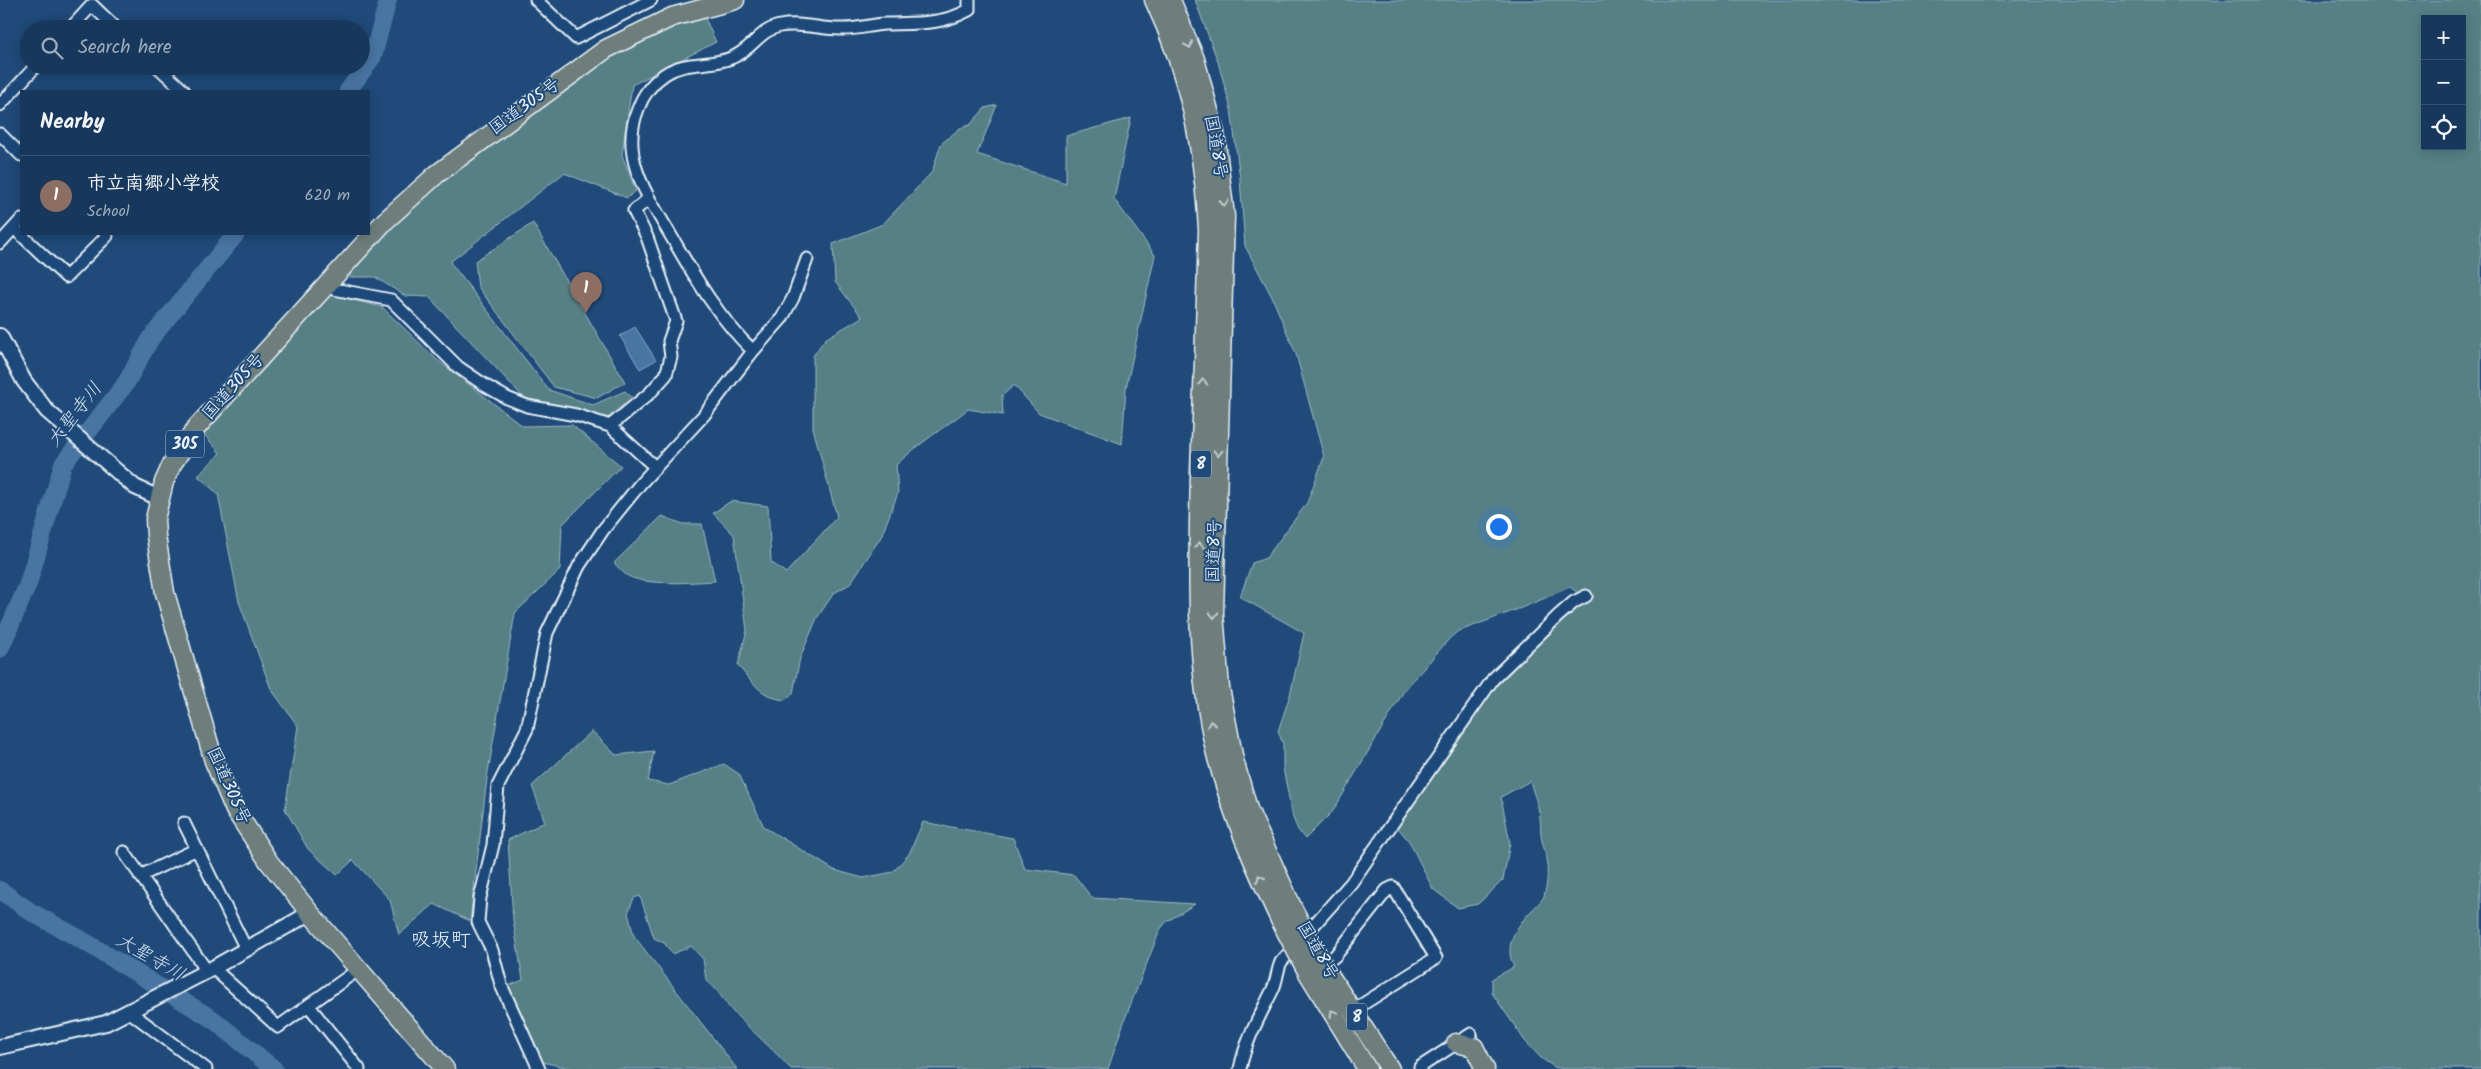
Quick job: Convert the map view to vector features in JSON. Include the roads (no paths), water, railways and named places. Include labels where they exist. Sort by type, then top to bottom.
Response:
[{"type":"highway","name":"国道305号","points":[[444,1069],[310,913],[247,831],[225,790],[214,761],[160,570],[155,519],[159,498],[172,464],[197,427],[385,221],[437,174],[584,63],[606,49],[652,25],[699,8],[735,0]]},
{"type":"highway","name":"国道8号","points":[[1154,0],[1182,69],[1199,137],[1205,184],[1208,230],[1198,538],[1201,644],[1206,697],[1216,753],[1246,847],[1288,917],[1367,1069]]},
{"type":"highway","name":"国道8号","points":[[1171,0],[1195,60],[1215,133],[1225,216],[1214,613],[1220,688],[1234,760],[1248,809],[1267,855],[1288,917]]},
{"type":"highway","name":"国道8号","points":[[1316,969],[1352,1011],[1390,1069]]},
{"type":"highway","points":[[1456,1043],[1474,1046],[1485,1069]]},
{"type":"street","points":[[536,0],[576,38],[651,0]]},
{"type":"street","points":[[753,351],[712,306],[648,198],[636,173],[630,137],[634,117],[643,96],[664,74],[675,68],[691,63],[718,61],[733,57],[752,46],[765,30],[781,25],[842,30],[885,24],[939,22],[954,18],[969,10],[969,0]]},
{"type":"street","points":[[78,20],[92,5],[108,20]]},
{"type":"street","points":[[0,105],[28,75]]},
{"type":"street","points":[[167,75],[183,90]]},
{"type":"street","points":[[0,134],[20,154]]},
{"type":"street","points":[[610,426],[650,393],[666,375],[671,356],[669,341],[676,321],[647,237],[634,211],[648,198]]},
{"type":"street","points":[[0,243],[18,224]]},
{"type":"street","points":[[28,235],[66,277],[106,235]]},
{"type":"street","points":[[539,1069],[501,985],[492,950],[478,922],[480,898],[492,845],[498,786],[527,730],[547,633],[579,566],[603,530],[655,467],[704,415],[753,351],[782,318],[793,298],[807,259]]},
{"type":"street","points":[[330,281],[334,289],[342,292],[391,300],[458,367],[507,398],[527,406],[576,415],[610,426],[655,467]]},
{"type":"street","points":[[0,336],[24,381],[47,411],[135,487],[159,498]]},
{"type":"street","points":[[1240,1069],[1247,1041],[1274,986],[1276,973],[1281,962],[1351,882],[1493,679],[1558,616],[1574,602],[1586,596]]},
{"type":"street","points":[[184,823],[246,949]]},
{"type":"street","points":[[140,876],[197,849]]},
{"type":"street","points":[[124,852],[210,970],[278,1027],[359,969]]},
{"type":"street","points":[[1316,969],[1335,956],[1387,890],[1393,887],[1436,958],[1352,1011]]},
{"type":"street","points":[[0,1047],[106,1023],[210,970],[310,913]]},
{"type":"street","points":[[309,1006],[359,1069]]},
{"type":"street","points":[[130,1012],[206,1069]]},
{"type":"street","points":[[1420,1067],[1471,1034]]},
{"type":"water","points":[[635,327],[656,360],[640,369],[620,336]]},
{"type":"waterway","name":"大聖寺川","points":[[370,60],[373,56],[388,0]]},
{"type":"waterway","name":"大聖寺川","points":[[349,90],[359,75]]},
{"type":"waterway","name":"大聖寺川","points":[[0,649],[28,584],[63,464],[126,383],[151,338],[235,235]]},
{"type":"waterway","name":"大聖寺川","points":[[0,890],[31,912],[82,940],[214,1020],[274,1069]]},
{"type":"place","name":"市立南郷小学校","points":[[586,313]]},
{"type":"district","name":"吸坂町","points":[[441,941]]}]
